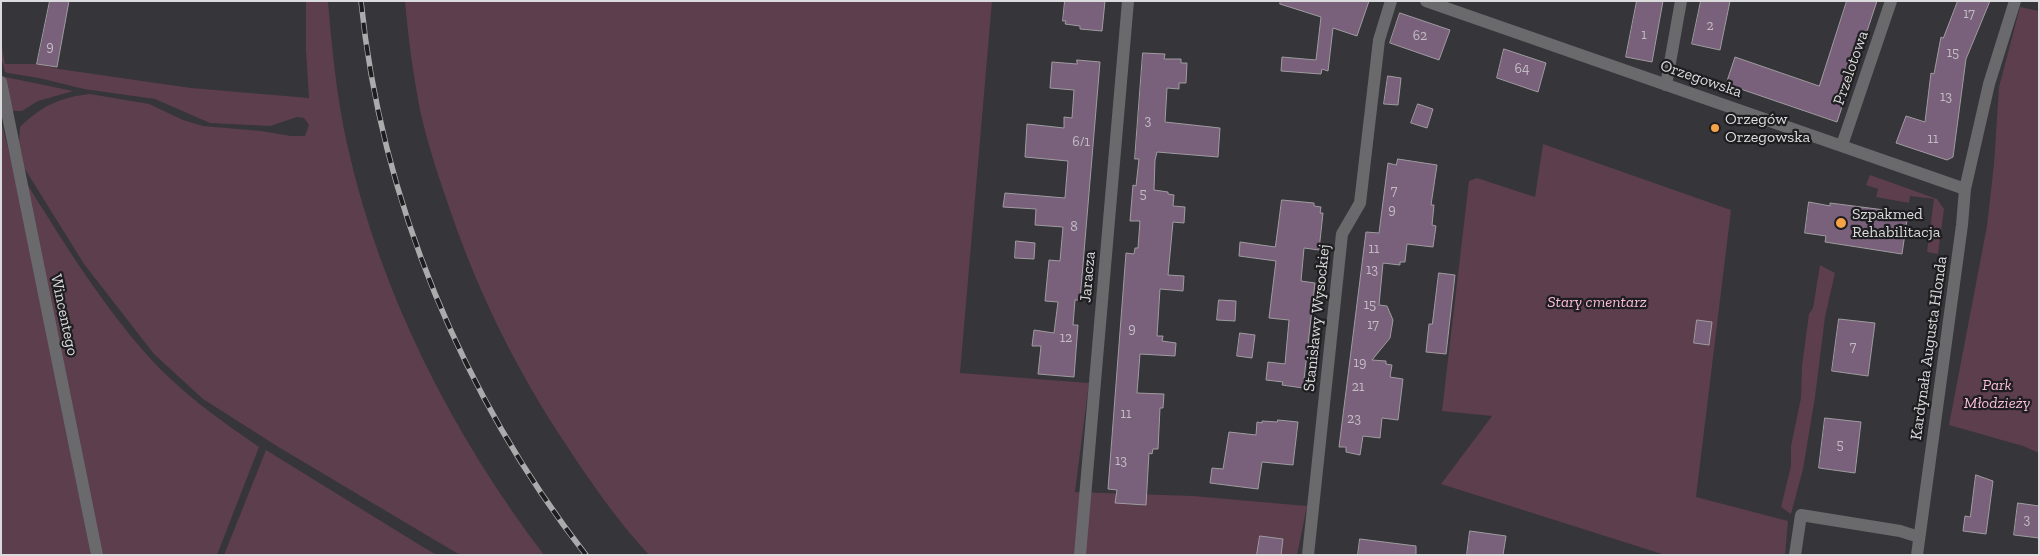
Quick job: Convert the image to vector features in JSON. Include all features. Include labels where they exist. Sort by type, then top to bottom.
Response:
[{"type":"street","name":"Jaracza","points":[[1080,555],[1128,1]]},
{"type":"street","name":"Stanisławy Wysockiej","points":[[1308,555],[1342,234],[1360,203],[1379,40],[1391,1]]},
{"type":"street","name":"Orzegowska","points":[[1426,1],[1965,189]]},
{"type":"street","points":[[1666,84],[1681,1]]},
{"type":"street","name":"Przelotowa","points":[[1842,145],[1891,1]]},
{"type":"street","name":"Kardynała Augusta Hlonda","points":[[1917,555],[1962,225],[1965,189],[1989,84],[2015,1]]},
{"type":"street","name":"Wincentego","points":[[1,82],[97,555]]},
{"type":"street","points":[[1795,555],[1801,515],[1900,531],[1919,538]]},
{"type":"green space","points":[[306,1],[328,1],[335,75],[348,148],[362,203],[380,257],[401,310],[424,362],[451,412],[511,509],[544,555],[460,555],[280,448],[203,399],[154,354],[84,264],[23,166],[19,145],[20,127],[44,108],[61,100],[80,95],[90,94],[149,104],[183,120],[203,126],[305,136],[309,125],[304,118],[297,117],[270,126],[210,123],[155,99],[84,89],[8,73],[5,72],[1,57],[1,42],[5,64],[37,64],[59,69],[191,88],[309,98],[306,50]]},
{"type":"green space","points":[[405,1],[992,1],[960,373],[1089,383],[1075,492],[1193,496],[1307,506],[1297,555],[649,555],[636,541],[589,479],[557,431],[524,377],[482,292],[440,181],[426,133],[413,69]]},
{"type":"green space","name":"Park Młodzieży","points":[[2020,7],[2039,11],[2039,453],[2023,446],[1949,425],[1987,226],[1994,164],[1999,87]]},
{"type":"green space","points":[[5,77],[73,91],[38,101],[22,111],[14,111]]},
{"type":"green space","points":[[1,121],[14,172],[91,555],[1,555]]},
{"type":"green space","name":"Stary cmentarz","points":[[1543,144],[1731,210],[1696,497],[1788,521],[1785,555],[1665,555],[1441,484],[1492,416],[1442,411],[1469,181],[1477,178],[1535,197]]},
{"type":"green space","points":[[1870,175],[1937,199],[1944,209],[1938,254],[1927,252],[1934,199],[1910,196],[1909,203],[1876,197],[1878,189],[1866,185]]},
{"type":"green space","points":[[24,179],[67,248],[114,314],[148,356],[173,382],[215,416],[259,447],[217,555],[101,555]]},
{"type":"green space","points":[[1820,265],[1835,273],[1825,317],[1815,397],[1803,469],[1791,514],[1781,507],[1791,466],[1791,446],[1801,398],[1802,366],[1809,314],[1813,308]]},
{"type":"green space","points":[[266,450],[423,547],[437,555],[224,555]]},
{"type":"building","points":[[50,1],[69,1],[57,67],[37,64]]},
{"type":"building","points":[[1065,1],[1105,1],[1102,31],[1080,29],[1080,26],[1065,24],[1066,21],[1063,21]]},
{"type":"building","points":[[1281,1],[1369,1],[1357,36],[1333,28],[1328,71],[1322,69],[1321,74],[1281,71],[1282,57],[1316,60],[1321,17],[1280,4]]},
{"type":"building","points":[[1637,1],[1663,1],[1652,62],[1626,57]]},
{"type":"building","points":[[1701,1],[1730,1],[1720,50],[1692,44]]},
{"type":"building","points":[[1847,1],[1877,1],[1837,122],[1726,84],[1735,57],[1819,86]]},
{"type":"building","points":[[1958,1],[1990,1],[1966,59],[1953,157],[1947,160],[1896,143],[1906,116],[1925,122],[1931,73],[1934,74],[1941,37],[1943,38]]},
{"type":"building","points":[[1400,13],[1450,30],[1439,60],[1390,43]]},
{"type":"building","points":[[1504,49],[1546,63],[1538,92],[1497,78]]},
{"type":"building","points":[[1143,53],[1165,54],[1164,59],[1181,59],[1181,63],[1187,63],[1186,83],[1179,83],[1179,89],[1167,88],[1165,122],[1220,128],[1218,157],[1157,152],[1155,160],[1154,190],[1174,195],[1173,206],[1185,207],[1184,223],[1173,222],[1168,275],[1184,276],[1183,291],[1160,289],[1157,336],[1163,336],[1162,341],[1176,343],[1175,356],[1140,354],[1137,393],[1164,394],[1163,408],[1160,408],[1158,449],[1153,449],[1152,454],[1149,453],[1146,505],[1115,503],[1117,490],[1108,489],[1126,253],[1134,254],[1135,248],[1138,248],[1140,221],[1130,221],[1133,185],[1136,186],[1139,159],[1135,159]]},
{"type":"building","points":[[1077,60],[1100,62],[1080,300],[1075,300],[1073,325],[1078,325],[1074,377],[1038,374],[1041,346],[1032,346],[1034,330],[1054,333],[1058,302],[1045,301],[1049,260],[1060,261],[1063,227],[1035,225],[1036,209],[1003,207],[1005,193],[1065,198],[1068,161],[1025,157],[1027,124],[1064,128],[1064,117],[1072,118],[1074,90],[1050,88],[1052,62],[1077,64]]},
{"type":"building","points":[[1388,76],[1401,78],[1398,105],[1384,104]]},
{"type":"building","points":[[1418,104],[1433,109],[1427,128],[1411,123]]},
{"type":"building","points":[[1398,159],[1437,165],[1431,205],[1434,205],[1432,225],[1436,226],[1433,247],[1407,244],[1405,262],[1400,262],[1400,265],[1383,263],[1379,305],[1387,306],[1393,320],[1390,338],[1372,360],[1386,361],[1386,364],[1392,365],[1390,377],[1403,379],[1398,420],[1382,418],[1380,438],[1363,436],[1360,455],[1346,452],[1346,447],[1339,447],[1366,232],[1379,233],[1388,163],[1396,165]]},
{"type":"building","points":[[1282,200],[1314,203],[1314,206],[1321,207],[1320,213],[1323,213],[1319,250],[1304,248],[1301,281],[1315,283],[1303,388],[1282,385],[1283,382],[1266,380],[1268,362],[1285,364],[1289,320],[1269,318],[1276,261],[1239,256],[1240,242],[1275,247]]},
{"type":"building","points":[[1809,202],[1830,206],[1830,203],[1908,213],[1902,254],[1825,242],[1826,236],[1805,233]]},
{"type":"building","points":[[1016,241],[1035,243],[1034,259],[1015,258]]},
{"type":"building","points":[[1439,273],[1455,275],[1446,354],[1426,352],[1429,324],[1432,324]]},
{"type":"building","points":[[1219,300],[1236,301],[1235,321],[1217,320]]},
{"type":"building","points":[[1839,319],[1875,323],[1868,376],[1832,371]]},
{"type":"building","points":[[1697,320],[1712,322],[1709,345],[1694,343]]},
{"type":"building","points":[[1240,333],[1255,335],[1252,358],[1237,356]]},
{"type":"building","points":[[1825,418],[1861,422],[1855,473],[1819,468]]},
{"type":"building","points":[[1278,420],[1298,422],[1293,465],[1262,462],[1258,489],[1210,483],[1212,468],[1223,469],[1229,432],[1256,435],[1257,422],[1277,422]]},
{"type":"building","points":[[1976,475],[1993,481],[1986,534],[1963,531],[1965,516],[1970,517]]},
{"type":"building","points":[[2018,503],[2039,506],[2039,538],[2014,535]]},
{"type":"building","points":[[1470,531],[1506,536],[1503,555],[1467,555]]},
{"type":"building","points":[[1260,536],[1283,539],[1281,555],[1257,555]]},
{"type":"building","points":[[1360,539],[1416,546],[1416,555],[1358,555]]},
{"type":"railway","points":[[361,1],[371,75],[387,149],[409,222],[435,293],[466,363],[502,430],[542,494],[586,555]]},
{"type":"place","name":"Orzegów Orzegowska","points":[[1715,128]]},
{"type":"place","name":"Szpakmed Rehabilitacja","points":[[1841,223]]}]
